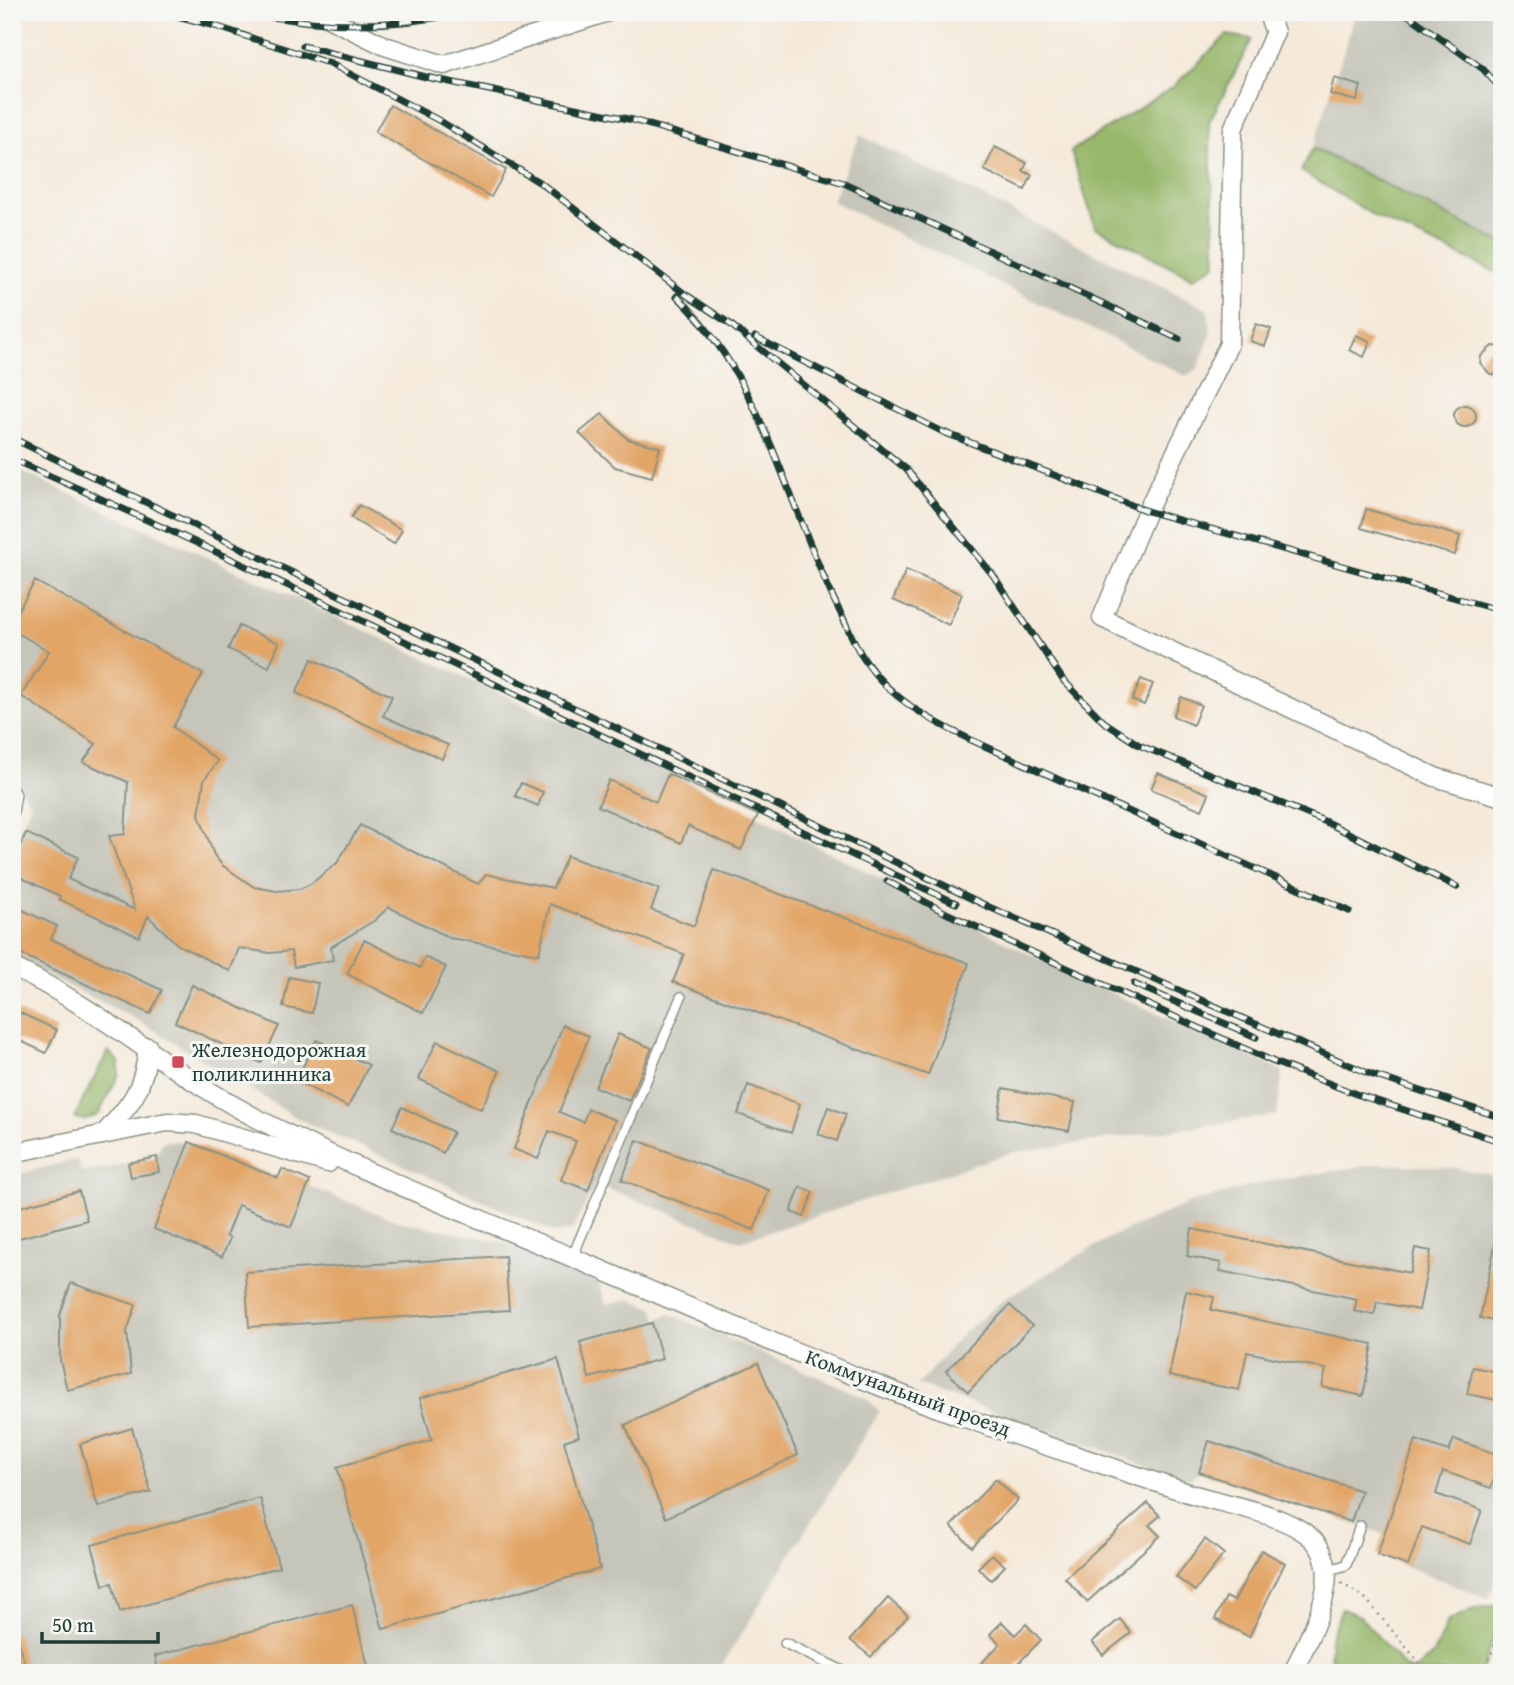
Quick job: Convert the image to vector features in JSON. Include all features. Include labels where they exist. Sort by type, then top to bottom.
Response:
[{"type":"street","points":[[316,12],[385,46],[444,65],[608,12]]},
{"type":"street","points":[[1267,12],[1275,32],[1233,129],[1229,344],[1147,511],[1102,618],[1435,777],[1502,797]]},
{"type":"street","points":[[12,967],[101,1016],[148,1047],[187,1079],[257,1119],[375,1177]]},
{"type":"street","points":[[103,1135],[125,1110],[145,1077],[148,1047]]},
{"type":"street","points":[[12,1153],[167,1122],[195,1124],[375,1177]]},
{"type":"street","name":"Коммунальный проезд","points":[[375,1177],[879,1386],[1187,1492],[1285,1522],[1311,1537],[1325,1557],[1328,1574]]},
{"type":"street","points":[[1293,1673],[1328,1574]]},
{"type":"lane","points":[[12,789],[16,794],[12,818]]},
{"type":"lane","points":[[572,1258],[681,996]]},
{"type":"lane","points":[[1328,1574],[1346,1564],[1360,1526]]},
{"type":"lane","points":[[785,1643],[847,1673]]},
{"type":"path","points":[[1328,1574],[1364,1597],[1428,1673]]},
{"type":"path","points":[[1484,1673],[1502,1625]]},
{"type":"shaded area","points":[[1356,12],[1502,12],[1502,243],[1313,148]]},
{"type":"shaded area","points":[[860,135],[1208,310],[1211,334],[1198,368],[1186,376],[832,201]]},
{"type":"shaded area","points":[[12,467],[666,770],[1055,967],[1283,1071],[1277,1115],[1010,1153],[740,1241],[596,1184],[572,1230],[555,1233],[297,1118],[136,1019],[12,958],[12,845],[31,805],[12,771]]},
{"type":"shaded area","points":[[163,1141],[189,1142],[278,1178],[282,1169],[310,1181],[308,1186],[397,1221],[505,1242],[599,1283],[606,1304],[629,1299],[653,1308],[657,1319],[670,1314],[863,1396],[880,1411],[717,1673],[12,1673],[12,1176],[77,1159],[83,1173],[154,1158]]},
{"type":"shaded area","points":[[1378,1164],[1456,1168],[1502,1177],[1502,1559],[1489,1599],[1377,1555],[1383,1534],[1199,1472],[1189,1480],[918,1385],[961,1335],[1004,1299],[1113,1236],[1187,1204],[1266,1182]]},
{"type":"green space","points":[[1227,35],[1252,39],[1209,122],[1216,264],[1193,278],[1095,227],[1071,151],[1173,87]]},
{"type":"green space","points":[[1313,148],[1502,243],[1502,275],[1376,217],[1301,171]]},
{"type":"green space","points":[[108,1051],[119,1062],[119,1075],[98,1115],[85,1120],[74,1118]]},
{"type":"green space","points":[[1502,1599],[1502,1615],[1481,1673],[1331,1671],[1330,1638],[1342,1609],[1360,1616],[1405,1668],[1414,1671],[1433,1654],[1448,1621],[1474,1609],[1500,1604]]},
{"type":"building","points":[[1334,78],[1361,86],[1357,101],[1330,94]]},
{"type":"building","points":[[390,105],[506,170],[491,197],[375,132]]},
{"type":"building","points":[[995,147],[1027,163],[1023,171],[1032,175],[1025,190],[984,170]]},
{"type":"building","points":[[1256,324],[1271,329],[1265,346],[1250,341]]},
{"type":"building","points":[[1356,335],[1370,341],[1364,357],[1349,350]]},
{"type":"building","points":[[1492,346],[1502,347],[1502,375],[1490,374],[1480,363],[1481,356]]},
{"type":"building","points":[[1465,405],[1473,408],[1476,416],[1473,424],[1465,427],[1457,424],[1454,416],[1457,408]]},
{"type":"building","points":[[602,414],[628,439],[660,447],[652,477],[615,467],[579,433]]},
{"type":"building","points":[[359,505],[402,530],[394,544],[351,518]]},
{"type":"building","points":[[1366,509],[1460,536],[1455,555],[1361,528]]},
{"type":"building","points":[[906,570],[962,594],[949,625],[893,600]]},
{"type":"building","points":[[35,581],[203,674],[173,727],[218,761],[204,780],[199,815],[214,855],[222,865],[254,887],[277,891],[300,889],[312,883],[337,863],[360,825],[478,884],[486,874],[553,888],[567,856],[659,889],[651,910],[694,926],[714,870],[969,963],[928,1075],[673,982],[684,954],[550,904],[539,954],[450,938],[389,907],[375,920],[331,947],[333,960],[294,967],[291,951],[270,953],[239,948],[230,971],[178,945],[148,916],[139,937],[12,873],[12,863],[26,833],[78,857],[68,879],[135,910],[109,836],[125,834],[128,782],[83,762],[96,744],[21,696],[49,651],[12,630],[12,621]]},
{"type":"building","points":[[239,626],[279,643],[269,667],[228,649]]},
{"type":"building","points":[[312,659],[392,696],[383,716],[448,745],[442,759],[296,693]]},
{"type":"building","points":[[1141,679],[1153,684],[1144,705],[1132,700]]},
{"type":"building","points":[[1181,697],[1201,705],[1193,725],[1173,716]]},
{"type":"building","points":[[1158,773],[1209,794],[1202,810],[1151,789]]},
{"type":"building","points":[[668,774],[758,815],[741,850],[688,826],[681,843],[598,806],[609,780],[656,802]]},
{"type":"building","points":[[521,783],[543,792],[538,806],[515,796]]},
{"type":"building","points":[[12,905],[57,926],[51,939],[162,990],[150,1014],[12,950]]},
{"type":"building","points":[[364,940],[420,968],[425,957],[446,967],[423,1013],[347,974]]},
{"type":"building","points":[[289,977],[318,983],[312,1013],[283,1007]]},
{"type":"building","points":[[192,985],[279,1026],[261,1063],[175,1022]]},
{"type":"building","points":[[12,1009],[57,1030],[46,1053],[12,1037]]},
{"type":"building","points":[[563,1025],[589,1036],[559,1112],[583,1122],[588,1109],[615,1120],[588,1190],[561,1180],[576,1141],[549,1131],[538,1159],[514,1149]]},
{"type":"building","points":[[618,1034],[652,1048],[629,1101],[595,1087]]},
{"type":"building","points":[[316,1040],[369,1065],[348,1107],[296,1081]]},
{"type":"building","points":[[437,1041],[500,1071],[481,1109],[419,1079]]},
{"type":"building","points":[[748,1085],[800,1104],[791,1133],[738,1114]]},
{"type":"building","points":[[1003,1088],[1075,1102],[1069,1131],[998,1117]]},
{"type":"building","points":[[402,1107],[453,1132],[443,1153],[392,1128]]},
{"type":"building","points":[[828,1107],[846,1114],[837,1141],[818,1134]]},
{"type":"building","points":[[637,1140],[769,1190],[754,1230],[622,1180]]},
{"type":"building","points":[[189,1142],[278,1178],[282,1169],[310,1181],[291,1227],[238,1205],[226,1236],[230,1238],[222,1257],[154,1229]]},
{"type":"building","points":[[157,1157],[159,1172],[131,1177],[128,1163]]},
{"type":"building","points":[[800,1187],[813,1192],[804,1217],[791,1212]]},
{"type":"building","points":[[79,1191],[87,1220],[12,1240],[12,1209]]},
{"type":"building","points":[[1192,1229],[1410,1273],[1415,1248],[1431,1251],[1419,1310],[1377,1302],[1374,1315],[1354,1311],[1357,1299],[1220,1271],[1221,1263],[1187,1256]]},
{"type":"building","points":[[1496,1240],[1502,1241],[1502,1323],[1480,1318]]},
{"type":"building","points":[[505,1256],[509,1310],[249,1327],[245,1272]]},
{"type":"building","points":[[71,1283],[136,1305],[127,1331],[131,1374],[67,1390],[60,1360],[60,1315]]},
{"type":"building","points":[[1186,1291],[1214,1297],[1211,1310],[1373,1344],[1363,1396],[1322,1387],[1326,1369],[1247,1352],[1239,1390],[1169,1376]]},
{"type":"building","points":[[1010,1305],[1032,1326],[968,1392],[946,1371]]},
{"type":"building","points":[[652,1323],[662,1359],[589,1378],[580,1342]]},
{"type":"building","points":[[558,1359],[579,1436],[564,1441],[600,1569],[383,1629],[337,1467],[432,1440],[420,1398]]},
{"type":"building","points":[[758,1363],[798,1455],[666,1518],[625,1425]]},
{"type":"building","points":[[1473,1367],[1502,1373],[1502,1401],[1467,1394]]},
{"type":"building","points":[[132,1428],[151,1492],[98,1507],[80,1444]]},
{"type":"building","points":[[1454,1439],[1502,1456],[1491,1488],[1443,1471],[1436,1494],[1482,1510],[1470,1544],[1422,1527],[1408,1566],[1377,1555],[1416,1440],[1449,1451]]},
{"type":"building","points":[[1209,1441],[1361,1491],[1351,1522],[1199,1472]]},
{"type":"building","points":[[996,1479],[1018,1500],[972,1547],[951,1526]]},
{"type":"building","points":[[260,1498],[279,1567],[120,1612],[112,1583],[103,1585],[92,1545]]},
{"type":"building","points":[[1148,1503],[1160,1516],[1149,1525],[1160,1536],[1087,1602],[1065,1578]]},
{"type":"building","points":[[1205,1539],[1224,1554],[1195,1591],[1176,1577]]},
{"type":"building","points":[[1261,1550],[1285,1563],[1249,1637],[1215,1619],[1226,1597],[1234,1601]]},
{"type":"building","points":[[992,1554],[1005,1566],[991,1580],[978,1568]]},
{"type":"building","points":[[888,1598],[908,1616],[871,1657],[850,1640]]},
{"type":"building","points":[[352,1605],[370,1673],[159,1673],[155,1656]]},
{"type":"building","points":[[1120,1619],[1131,1633],[1103,1655],[1092,1642]]},
{"type":"building","points":[[1002,1622],[1015,1635],[1026,1624],[1041,1640],[1009,1673],[972,1673],[1000,1644],[990,1634]]},
{"type":"building","points":[[16,1632],[27,1673],[12,1673],[12,1633]]},
{"type":"railway","points":[[163,12],[331,64],[440,121],[542,184],[685,294],[730,324],[906,469],[993,575],[1063,680],[1104,722],[1139,745],[1324,821],[1457,887]]},
{"type":"railway","points":[[245,12],[299,21],[354,24],[409,21],[463,12]]},
{"type":"railway","points":[[1404,12],[1483,69],[1502,90]]},
{"type":"railway","points":[[303,46],[426,77],[633,120],[844,183],[1179,339]]},
{"type":"railway","points":[[677,296],[707,330],[732,366],[753,405],[839,610],[862,656],[887,687],[925,716],[967,738],[1349,911]]},
{"type":"railway","points":[[755,337],[943,432],[1147,511],[1502,611]]},
{"type":"railway","points":[[12,438],[989,907],[1370,1074],[1502,1118]]},
{"type":"railway","points":[[12,459],[249,567],[956,903]]},
{"type":"railway","points":[[887,881],[946,913],[1274,1062],[1356,1094],[1502,1142]]},
{"type":"railway","points":[[1134,984],[1256,1037]]},
{"type":"place","name":"Железнодорожная поликлинника","points":[[178,1062]]}]
